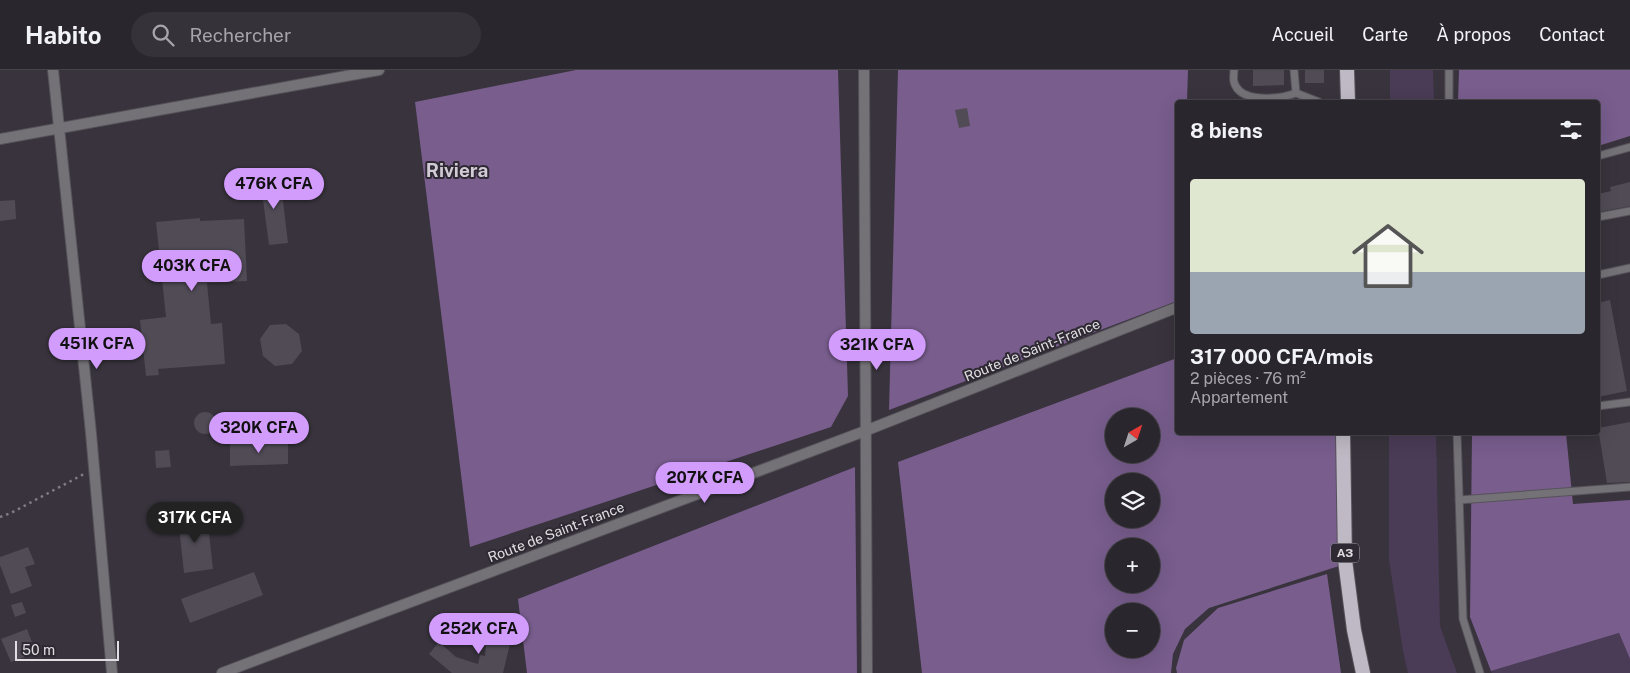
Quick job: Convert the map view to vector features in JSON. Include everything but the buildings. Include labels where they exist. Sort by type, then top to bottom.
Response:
[{"type":"highway","points":[[1347,70],[1348,100]]},
{"type":"highway","name":"A3","points":[[1343,435],[1346,560],[1354,630],[1363,673]]},
{"type":"street","points":[[54,70],[94,469],[112,673]]},
{"type":"street","points":[[0,139],[379,70]]},
{"type":"street","points":[[864,70],[866,673]]},
{"type":"street","name":"Route de Saint-France","points":[[222,673],[865,430],[1175,308]]},
{"type":"lane","points":[[1234,70],[1234,82],[1239,91],[1250,96],[1278,98],[1296,93],[1314,100]]},
{"type":"lane","points":[[1294,70],[1296,93]]},
{"type":"lane","points":[[1449,70],[1449,100]]},
{"type":"lane","points":[[1600,155],[1630,147]]},
{"type":"lane","points":[[1600,217],[1630,211]]},
{"type":"lane","points":[[1600,275],[1630,268]]},
{"type":"lane","points":[[1600,406],[1630,402]]},
{"type":"lane","points":[[1457,435],[1463,619],[1480,673]]},
{"type":"lane","points":[[1460,500],[1630,487]]},
{"type":"path","points":[[0,517],[11,514],[94,469]]},
{"type":"shaded area","points":[[576,70],[838,70],[848,396],[831,427],[470,547],[415,102]]},
{"type":"shaded area","points":[[898,70],[1188,70],[1187,100],[1175,100],[1175,302],[889,410]]},
{"type":"shaded area","points":[[1390,70],[1433,70],[1434,100],[1390,100]]},
{"type":"shaded area","points":[[1459,70],[1630,70],[1630,136],[1600,145],[1600,100],[1458,100]]},
{"type":"shaded area","points":[[1175,359],[1175,435],[1338,435],[1339,566],[1209,608],[1185,629],[1173,654],[1171,673],[922,673],[898,462]]},
{"type":"shaded area","points":[[1389,435],[1436,435],[1440,626],[1457,673],[1408,673],[1389,560]]},
{"type":"shaded area","points":[[1472,435],[1566,435],[1573,504],[1630,500],[1630,659],[1619,633],[1491,671],[1470,617]]},
{"type":"shaded area","points":[[855,467],[857,673],[527,673],[518,599]]},
{"type":"shaded area","points":[[1327,574],[1341,673],[1177,673],[1176,668],[1184,640],[1218,608]]},
{"type":"shaded area","points":[[1619,633],[1630,659],[1630,673],[1492,673],[1491,671]]},
{"type":"district","name":"Riviera","points":[[457,170]]}]
